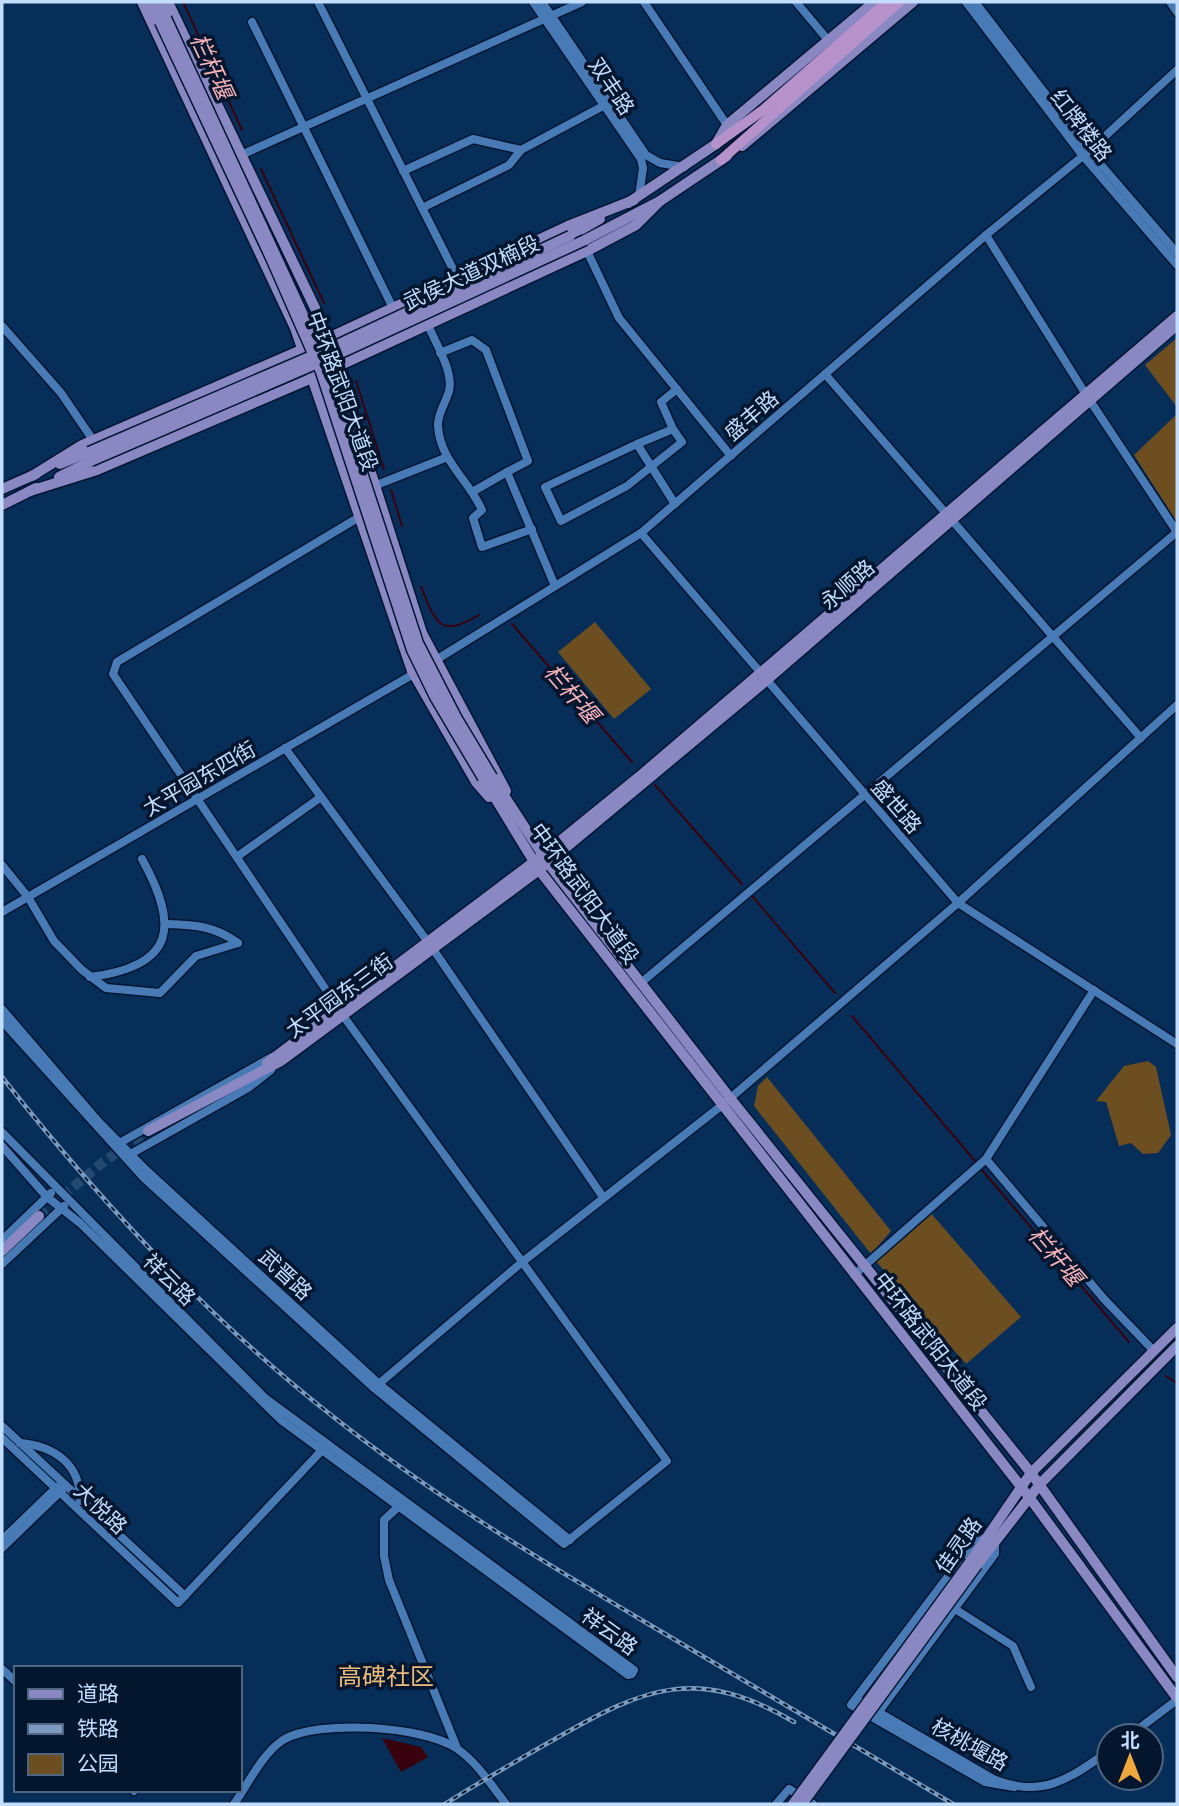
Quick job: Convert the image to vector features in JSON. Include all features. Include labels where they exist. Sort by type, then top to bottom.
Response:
[{"type":"highway","points":[[721,160],[765,113],[887,2]]},
{"type":"highway","points":[[716,144],[765,113],[899,2]]},
{"type":"main road","points":[[142,2],[303,349],[414,674],[476,782],[509,812]]},
{"type":"main road","name":"中环路武阳大道段","points":[[150,2],[163,20],[328,369],[418,643],[487,777],[541,862],[721,1106],[1029,1497],[1177,1699]]},
{"type":"main road","name":"中环路武阳大道段","points":[[159,2],[163,20]]},
{"type":"main road","points":[[167,2],[314,307],[415,610],[435,661],[498,772],[509,812]]},
{"type":"main road","name":"武侯大道双楠段","points":[[2,505],[90,456],[570,236],[636,198],[716,144],[727,125],[874,2]]},
{"type":"main road","name":"武侯大道双楠段","points":[[2,489],[334,356],[586,246],[759,135],[913,2]]},
{"type":"main road","points":[[32,476],[93,440],[326,339],[568,226],[636,198]]},
{"type":"main road","points":[[30,491],[97,470],[314,377],[428,325],[586,246]]},
{"type":"main road","points":[[1087,396],[1177,316]]},
{"type":"main road","name":"永顺路","points":[[541,862],[764,677],[1087,396],[1177,325]]},
{"type":"main road","name":"中环路武阳大道段","points":[[541,862],[642,982],[730,1098],[1031,1473],[1177,1676]]},
{"type":"main road","name":"太平园东三街","points":[[148,1133],[279,1058],[541,862]]},
{"type":"main road","points":[[2,1251],[40,1216]]},
{"type":"main road","name":"佳灵路","points":[[992,1539],[1020,1486],[1031,1473],[1177,1328]]},
{"type":"main road","name":"佳灵路","points":[[793,1804],[992,1539],[1040,1485],[1177,1346]]},
{"type":"main road","name":"佳灵路","points":[[802,1804],[974,1563]]},
{"type":"street","points":[[318,2],[457,277]]},
{"type":"street","name":"双丰路","points":[[533,2],[548,17],[646,155],[660,163],[684,167]]},
{"type":"street","name":"双丰路","points":[[542,2],[548,17],[603,106],[640,159],[643,168],[636,198]]},
{"type":"street","points":[[241,155],[582,2]]},
{"type":"street","points":[[644,2],[727,125]]},
{"type":"street","points":[[796,2],[828,40]]},
{"type":"street","name":"红牌楼路","points":[[966,2],[1177,265]]},
{"type":"street","name":"红牌楼路","points":[[975,2],[1086,154],[1177,253]]},
{"type":"street","points":[[1170,2],[1177,12]]},
{"type":"street","points":[[252,22],[393,308]]},
{"type":"street","name":"盛丰路","points":[[414,674],[641,533],[986,235],[1086,154],[1177,69]]},
{"type":"street","points":[[422,208],[509,165],[521,150],[603,106]]},
{"type":"street","points":[[403,171],[473,139],[521,150]]},
{"type":"street","points":[[642,982],[1177,532],[1087,396],[986,235]]},
{"type":"street","points":[[586,246],[619,318],[730,456]]},
{"type":"street","points":[[428,325],[450,387],[437,424],[445,458],[474,491],[482,510],[473,517],[482,547],[532,529]]},
{"type":"street","points":[[2,326],[61,393],[93,440]]},
{"type":"street","points":[[440,353],[472,340],[486,350],[528,461],[474,491]]},
{"type":"street","points":[[825,374],[1142,738]]},
{"type":"street","points":[[673,429],[545,487],[561,521],[627,486],[682,442],[661,402],[677,389]]},
{"type":"street","points":[[637,444],[675,504]]},
{"type":"street","points":[[374,486],[445,458]]},
{"type":"street","points":[[508,472],[555,586]]},
{"type":"street","points":[[361,516],[117,662],[113,674],[199,798],[341,1013],[521,1263]]},
{"type":"street","name":"盛世路","points":[[641,533],[958,902],[1177,1044]]},
{"type":"street","name":"太平园东四街","points":[[2,912],[414,674]]},
{"type":"street","points":[[376,1385],[521,1263],[721,1106],[958,902],[1177,705]]},
{"type":"street","points":[[285,748],[431,946],[603,1197]]},
{"type":"street","points":[[238,856],[321,797]]},
{"type":"street","points":[[90,977],[115,974],[145,961],[160,943],[167,925],[163,900],[142,859]]},
{"type":"street","points":[[2,865],[28,897],[54,941],[90,977],[106,988],[160,993],[196,957],[238,943],[220,930],[206,925],[167,925]]},
{"type":"street","points":[[854,1275],[986,1159],[1094,990]]},
{"type":"street","name":"武晋路","points":[[2,1009],[116,1145]]},
{"type":"street","name":"武晋路","points":[[2,1021],[127,1156],[376,1385],[567,1542],[667,1461],[521,1263]]},
{"type":"street","points":[[116,1145],[248,1088],[279,1058]]},
{"type":"street","points":[[127,1156],[148,1133],[279,1058]]},
{"type":"street","name":"祥云路","points":[[2,1132],[265,1398],[324,1448],[397,1507],[628,1675],[632,1674],[634,1670],[324,1448],[281,1420],[80,1223],[47,1197],[2,1146]]},
{"type":"street","points":[[986,1159],[1104,1299],[1154,1351]]},
{"type":"street","points":[[2,1264],[40,1216],[47,1197],[56,1189]]},
{"type":"street","points":[[2,1240],[40,1216],[61,1209],[69,1202]]},
{"type":"street","points":[[2,1426],[60,1488],[80,1500],[185,1596],[324,1448]]},
{"type":"street","name":"大悦路","points":[[2,1438],[60,1488],[178,1603],[185,1596]]},
{"type":"street","points":[[20,1443],[51,1449],[64,1459],[75,1473],[80,1486],[80,1500]]},
{"type":"street","points":[[2,1540],[60,1488]]},
{"type":"street","points":[[2,1548],[60,1488]]},
{"type":"street","points":[[397,1507],[384,1520],[384,1556],[389,1580],[457,1748],[506,1804]]},
{"type":"street","points":[[992,1539],[995,1555],[955,1609],[876,1716],[851,1704],[974,1542],[992,1539]]},
{"type":"street","points":[[955,1609],[1013,1646],[1031,1686]]},
{"type":"street","points":[[1147,1722],[1177,1699]]},
{"type":"street","name":"核桃堰路","points":[[876,1716],[1014,1787],[1031,1788],[1062,1782],[1095,1760]]},
{"type":"street","points":[[234,1804],[274,1747],[300,1734],[367,1726],[442,1742],[457,1748]]},
{"type":"street","points":[[776,1804],[789,1789],[813,1804]]},
{"type":"green space","points":[[1177,338],[1177,407],[1145,365]]},
{"type":"green space","points":[[1177,414],[1177,522],[1134,455]]},
{"type":"green space","points":[[595,622],[651,689],[614,719],[558,652]]},
{"type":"green space","points":[[1148,1061],[1156,1067],[1171,1135],[1158,1153],[1143,1154],[1131,1143],[1119,1146],[1106,1102],[1096,1101],[1124,1066]]},
{"type":"green space","points":[[767,1077],[891,1231],[871,1254],[754,1106],[758,1086]]},
{"type":"green space","points":[[929,1211],[1021,1317],[966,1364],[874,1259]]},
{"type":"shaded area","points":[[382,1738],[421,1747],[428,1757],[401,1772]]},
{"type":"waterway","name":"栏杆堰","points":[[183,2],[242,130]]},
{"type":"waterway","name":"栏杆堰","points":[[261,169],[324,303]]},
{"type":"waterway","name":"栏杆堰","points":[[356,381],[384,469]]},
{"type":"waterway","name":"栏杆堰","points":[[391,490],[402,526]]},
{"type":"waterway","name":"栏杆堰","points":[[421,587],[431,610],[441,624],[456,626],[479,615]]},
{"type":"waterway","name":"栏杆堰","points":[[512,624],[632,762]]},
{"type":"waterway","name":"栏杆堰","points":[[655,785],[742,884]]},
{"type":"waterway","name":"栏杆堰","points":[[752,896],[835,993]]},
{"type":"waterway","name":"栏杆堰","points":[[852,1016],[975,1161]]},
{"type":"waterway","name":"栏杆堰","points":[[982,1170],[1129,1342]]},
{"type":"waterway","name":"栏杆堰","points":[[1166,1376],[1177,1383]]},
{"type":"tunnel","points":[[39,1216],[102,1163],[148,1131]]},
{"type":"railway","points":[[2,1077],[77,1168],[156,1256],[241,1339],[331,1415],[408,1472],[527,1551],[953,1804]]},
{"type":"railway","points":[[445,1804],[587,1721],[645,1696],[672,1690],[699,1689],[728,1693],[760,1704],[794,1722]]},
{"type":"district","name":"高碑社区","points":[[386,1676]]}]
